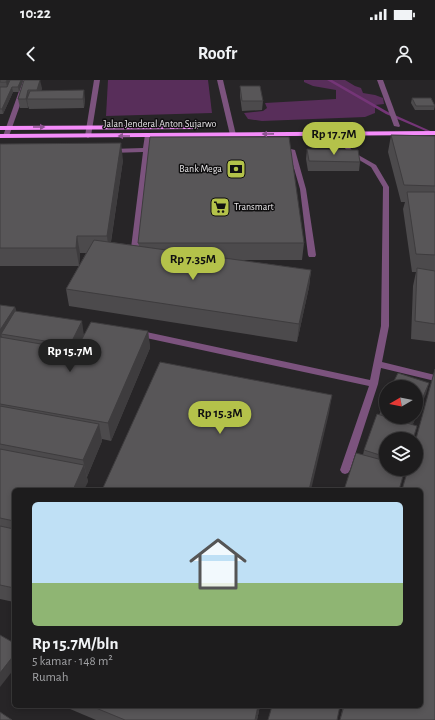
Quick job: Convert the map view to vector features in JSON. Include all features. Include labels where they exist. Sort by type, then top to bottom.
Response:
[{"type":"highway","name":"Jalan Jenderal Anton Sujarwo","points":[[0,128],[90,127],[232,131],[408,128],[435,125]]},
{"type":"highway","name":"Jalan Jenderal Anton Sujarwo","points":[[335,130],[397,126],[408,128],[419,133],[435,133]]},
{"type":"highway","name":"Jalan Jenderal Anton Sujarwo","points":[[3,136],[148,135],[232,131]]},
{"type":"lane","points":[[10,128],[26,80]]},
{"type":"lane","points":[[90,127],[97,80]]},
{"type":"lane","points":[[220,80],[232,131]]},
{"type":"lane","points":[[380,80],[397,126]]},
{"type":"lane","name":"Jalan Jenderal Anton Sujarwo","points":[[88,136],[90,127]]},
{"type":"lane","name":"Jalan Jenderal Anton Sujarwo","points":[[3,136],[10,128]]},
{"type":"lane","points":[[335,130],[351,153],[374,166],[386,187],[385,326],[374,384],[345,470]]},
{"type":"lane","points":[[135,248],[148,135]]},
{"type":"lane","points":[[274,147],[282,146],[292,150],[303,189],[312,254]]},
{"type":"lane","points":[[101,151],[170,149]]},
{"type":"lane","points":[[126,331],[374,384]]},
{"type":"lane","points":[[378,364],[435,378]]},
{"type":"shaded area","points":[[108,80],[208,80],[212,113],[106,116]]},
{"type":"shaded area","points":[[304,80],[345,80],[361,88],[363,93],[383,98],[384,104],[375,105],[375,113],[365,117],[262,121],[248,119],[244,113],[263,111],[267,108],[265,103],[336,99],[336,90],[313,86],[304,82]]},
{"type":"building","points":[[0,80],[7,80],[6,82],[0,82]]},
{"type":"building","points":[[10,80],[21,80],[18,87],[12,87],[2,109],[0,109],[0,87],[7,87]]},
{"type":"building","points":[[24,80],[40,80],[37,90],[28,90],[26,99],[18,99]]},
{"type":"building","points":[[240,86],[260,86],[263,101],[242,101]]},
{"type":"building","points":[[84,90],[83,99],[27,99],[30,91]]},
{"type":"building","points":[[412,98],[431,98],[435,106],[416,106]]},
{"type":"building","points":[[391,135],[435,136],[435,186],[404,185]]},
{"type":"building","name":"Transmart","points":[[150,137],[289,137],[304,243],[138,243]]},
{"type":"building","points":[[121,143],[107,236],[77,236],[76,248],[0,248],[0,144]]},
{"type":"building","points":[[307,149],[358,150],[360,162],[309,161]]},
{"type":"building","points":[[407,192],[435,192],[435,255],[416,254]]},
{"type":"building","points":[[94,240],[311,270],[299,324],[66,289]]},
{"type":"building","points":[[417,268],[435,271],[435,324],[415,321]]},
{"type":"building","points":[[0,305],[15,307],[0,330]]},
{"type":"building","points":[[15,311],[82,321],[70,345],[1,334]]},
{"type":"building","points":[[91,322],[148,331],[108,423],[0,404],[0,337],[76,350]]},
{"type":"building","points":[[160,362],[332,395],[309,488],[103,488]]},
{"type":"building","points":[[435,369],[435,720],[340,720],[343,708],[423,708],[423,488],[403,488],[406,476],[423,476],[423,432],[418,432],[420,424],[423,424],[423,413]]},
{"type":"building","points":[[398,373],[420,380],[394,380]]},
{"type":"building","points":[[423,381],[429,383],[423,397]]},
{"type":"building","points":[[0,406],[99,424],[83,460],[0,444]]},
{"type":"building","points":[[377,414],[379,415],[379,424],[410,424],[417,426],[415,432],[379,432],[379,455],[364,450]]},
{"type":"building","points":[[0,449],[84,465],[74,488],[12,488],[12,521],[0,518]]},
{"type":"building","points":[[356,453],[379,459],[379,476],[403,476],[400,488],[345,488]]},
{"type":"building","points":[[0,526],[12,529],[12,588],[0,585]]},
{"type":"building","points":[[0,635],[12,642],[12,658],[0,673]]},
{"type":"building","points":[[96,708],[258,708],[255,720],[125,720]]},
{"type":"building","points":[[271,708],[340,708],[337,720],[268,720]]},
{"type":"building","points":[[0,712],[12,720],[0,720]]},
{"type":"waterway","points":[[329,80],[387,113],[435,134]]},
{"type":"place","name":"Bank Mega","points":[[236,169]]},
{"type":"place","name":"Transmart","points":[[220,207]]}]
